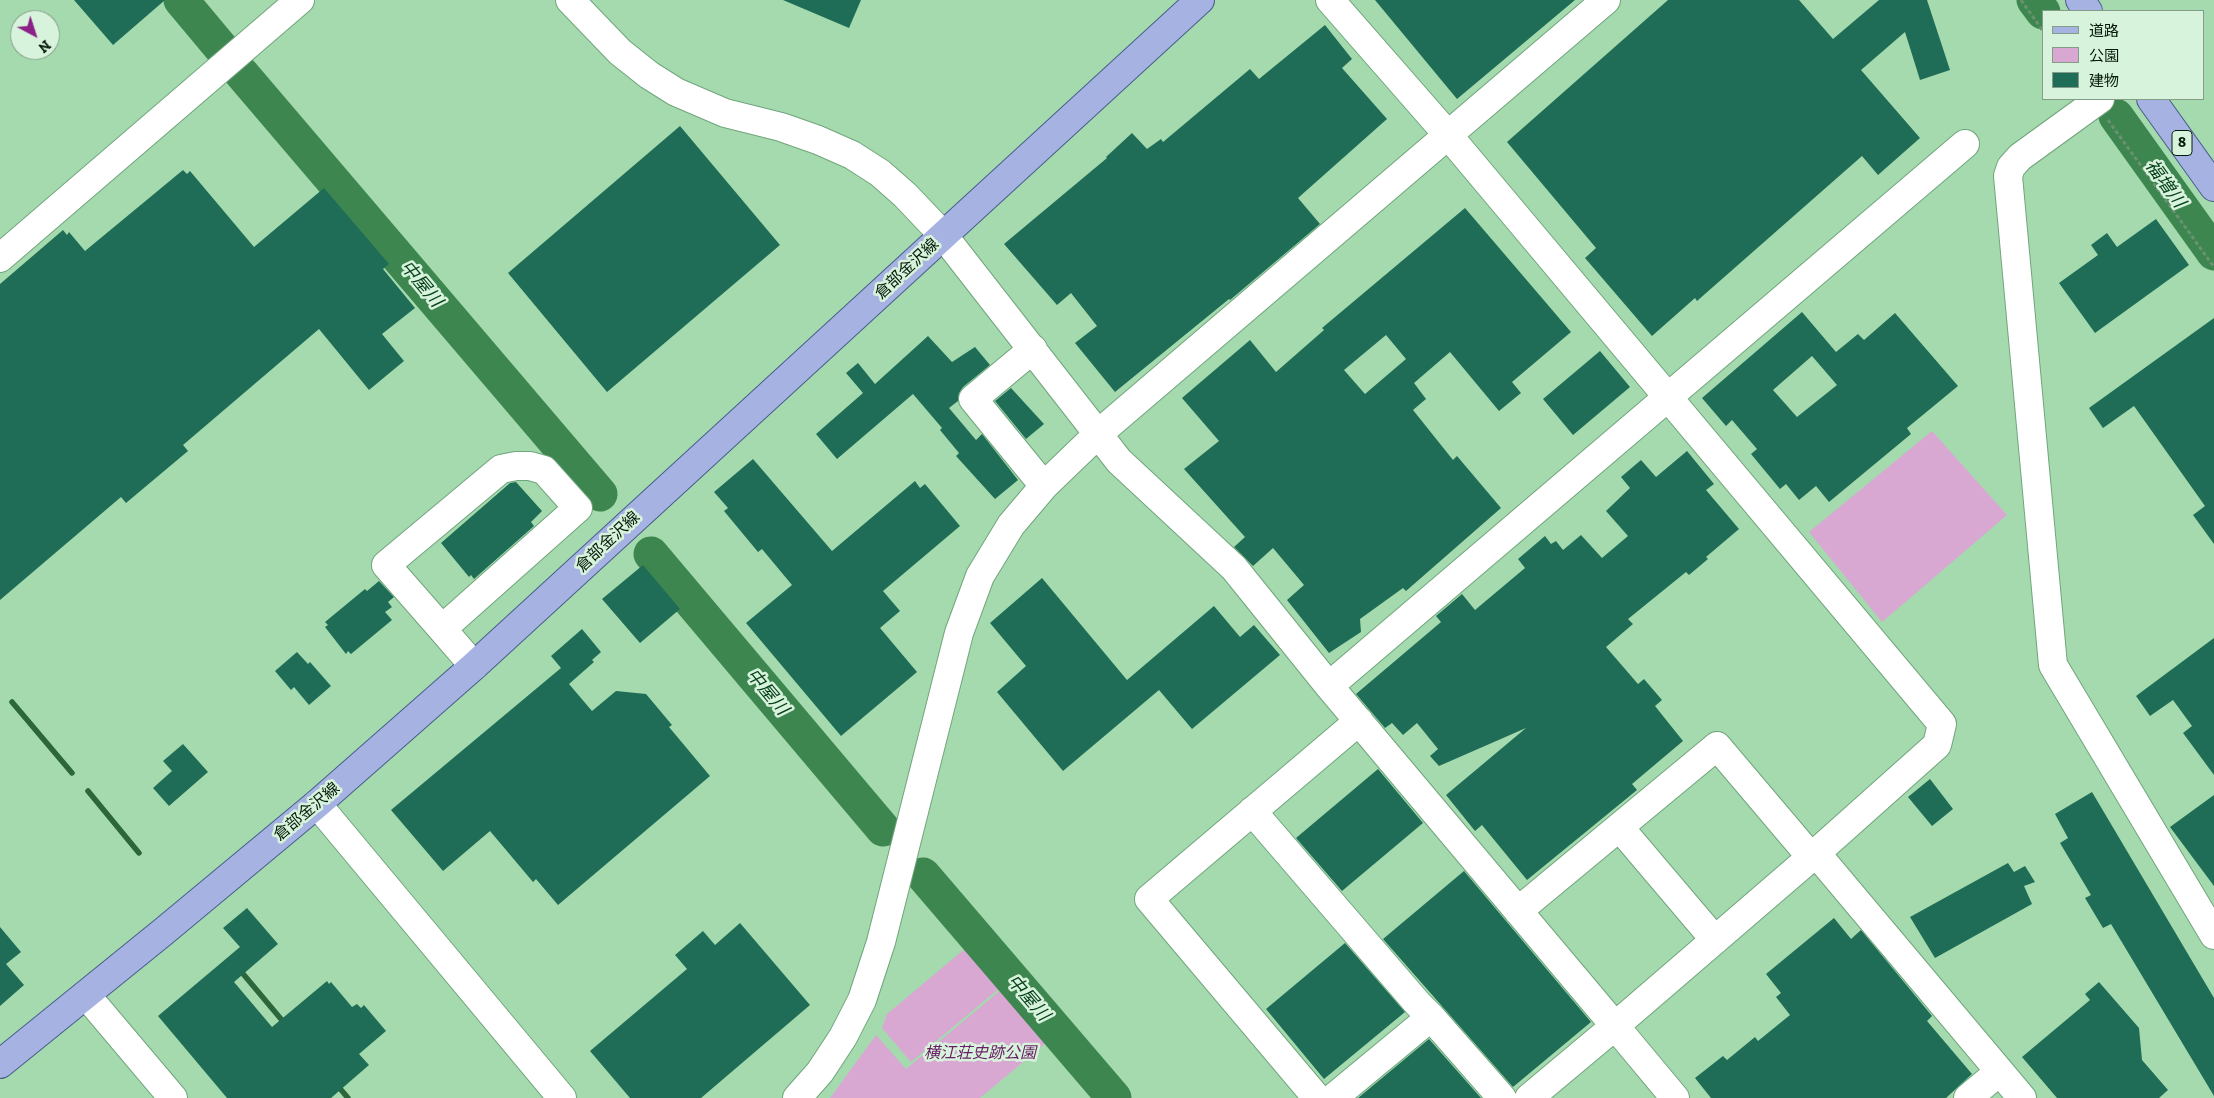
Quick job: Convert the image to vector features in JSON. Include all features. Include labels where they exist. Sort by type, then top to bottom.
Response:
[{"type":"main road","name":"倉部金沢線","points":[[0,1064],[316,804],[474,666],[1200,0]]},
{"type":"main road","name":"8","points":[[2152,100],[2214,187]]},
{"type":"street","points":[[0,258],[300,0]]},
{"type":"street","points":[[570,0],[620,52],[649,75],[676,92],[706,106],[818,140],[852,155],[880,173],[905,195],[943,235],[1119,461],[1234,568],[1329,686],[1675,1098]]},
{"type":"street","points":[[1330,0],[1448,135],[1942,724],[1937,745],[1715,940],[1529,1098]]},
{"type":"street","points":[[797,1098],[820,1072],[843,1037],[862,1000],[881,942],[959,633],[980,576],[1011,525],[1044,486],[1098,434],[1606,0]]},
{"type":"street","points":[[2098,100],[2020,158],[2011,167],[2008,176],[2053,665],[2214,934]]},
{"type":"street","points":[[1329,686],[1965,144]]},
{"type":"street","points":[[1033,349],[973,399],[1044,486]]},
{"type":"street","points":[[442,629],[578,508],[544,470],[530,466],[501,469],[386,565],[474,666]]},
{"type":"street","points":[[1317,1098],[1149,899],[1359,721]]},
{"type":"street","points":[[1518,911],[1717,746],[2022,1098]]},
{"type":"street","points":[[316,804],[562,1098]]},
{"type":"street","points":[[1252,812],[1502,1098]]},
{"type":"street","points":[[1620,828],[1715,940]]},
{"type":"street","points":[[86,995],[173,1098]]},
{"type":"street","points":[[1333,1098],[1431,1017]]},
{"type":"street","points":[[1968,1098],[1999,1072]]},
{"type":"path","points":[[2021,0],[2042,30]]},
{"type":"path","points":[[2098,100],[2214,267]]},
{"type":"green space","points":[[1932,431],[2007,515],[1882,622],[1809,532]]},
{"type":"green space","points":[[967,947],[1001,987],[911,1062],[882,1028],[887,1014]]},
{"type":"green space","name":"横江荘史跡公園","points":[[1002,989],[1047,1042],[980,1098],[830,1098],[876,1035],[906,1069]]},
{"type":"building","points":[[74,0],[165,0],[113,45]]},
{"type":"building","points":[[783,0],[861,0],[849,28]]},
{"type":"building","points":[[1375,0],[1575,0],[1457,99]]},
{"type":"building","points":[[1668,0],[1799,0],[1833,39],[1879,0],[1927,0],[1950,70],[1920,80],[1905,32],[1861,70],[1920,138],[1878,175],[1862,156],[1697,301],[1695,298],[1652,336],[1585,258],[1596,248],[1507,142]]},
{"type":"building","points":[[1325,25],[1352,59],[1342,68],[1387,119],[1298,198],[1320,224],[1230,300],[1115,392],[1075,343],[1097,326],[1071,293],[1057,305],[1004,244],[1107,158],[1132,133],[1147,149],[1161,139],[1163,142],[1250,69],[1259,79]]},
{"type":"building","points":[[680,126],[780,245],[607,392],[508,273]]},
{"type":"building","points":[[183,170],[187,174],[190,171],[254,247],[324,188],[389,264],[383,269],[415,308],[382,334],[404,361],[369,390],[319,329],[183,445],[188,451],[126,503],[121,497],[0,600],[0,284],[63,230],[67,235],[69,232],[85,251]]},
{"type":"building","points":[[1465,208],[1571,332],[1512,382],[1521,393],[1499,411],[1450,352],[1414,383],[1426,399],[1413,410],[1453,460],[1457,456],[1501,508],[1406,591],[1403,588],[1360,619],[1361,632],[1329,653],[1287,600],[1304,585],[1273,548],[1253,566],[1234,547],[1245,537],[1184,469],[1219,441],[1182,398],[1250,340],[1276,372],[1324,330],[1322,328]],"holes":[[[1386,335],[1406,359],[1365,394],[1344,370]]]},
{"type":"building","points":[[2156,219],[2189,265],[2095,333],[2059,283],[2098,255],[2091,245],[2107,233],[2117,247]]},
{"type":"building","points":[[1802,312],[1836,352],[1858,334],[1864,340],[1895,313],[1958,386],[1907,428],[1911,434],[1829,502],[1816,486],[1799,500],[1786,484],[1780,489],[1751,454],[1757,449],[1732,420],[1726,426],[1702,398]],"holes":[[[1812,356],[1837,385],[1797,417],[1773,390]]]},
{"type":"building","points":[[2214,318],[2214,544],[2193,515],[2205,506],[2134,406],[2103,428],[2089,408]]},
{"type":"building","points":[[928,336],[952,362],[975,347],[990,365],[963,387],[959,393],[958,401],[949,408],[976,440],[982,434],[1018,480],[995,499],[956,456],[959,453],[940,430],[942,428],[913,394],[837,459],[816,434],[863,393],[846,373],[858,363],[875,384]]},
{"type":"building","points":[[1600,351],[1630,387],[1573,435],[1543,399]]},
{"type":"building","points":[[1011,388],[1044,424],[1026,439],[995,401]]},
{"type":"building","points":[[1687,451],[1714,484],[1706,490],[1739,529],[1706,557],[1708,559],[1689,575],[1686,572],[1628,619],[1633,624],[1606,647],[1638,684],[1644,679],[1662,700],[1655,706],[1683,741],[1632,784],[1637,790],[1527,880],[1482,825],[1475,831],[1446,795],[1526,728],[1439,766],[1430,756],[1438,749],[1417,723],[1403,735],[1392,723],[1385,728],[1356,694],[1441,622],[1436,616],[1462,594],[1475,610],[1525,568],[1518,559],[1545,536],[1551,544],[1556,541],[1563,550],[1581,535],[1602,558],[1628,536],[1606,511],[1630,488],[1621,477],[1641,460],[1656,477]]},
{"type":"building","points":[[753,459],[832,551],[915,481],[920,488],[925,484],[960,526],[883,591],[900,611],[880,628],[917,672],[841,736],[746,623],[792,585],[762,549],[758,552],[724,511],[728,508],[714,492]]},
{"type":"building","points":[[516,482],[542,511],[531,522],[534,526],[474,579],[471,575],[469,577],[441,543],[510,483]]},
{"type":"building","points":[[643,565],[680,609],[640,643],[602,599]]},
{"type":"building","points":[[1042,578],[1127,680],[1214,606],[1240,637],[1254,625],[1280,655],[1192,729],[1159,690],[1063,771],[997,692],[1026,666],[990,623]]},
{"type":"building","points":[[379,581],[394,597],[388,602],[392,607],[385,612],[392,620],[351,654],[348,651],[346,654],[325,627],[328,625],[325,622],[365,589],[367,591]]},
{"type":"building","points":[[582,629],[601,652],[592,660],[594,662],[569,684],[592,711],[616,691],[646,694],[672,725],[669,727],[710,776],[558,905],[536,879],[533,882],[490,831],[443,871],[391,810],[561,668],[551,656]]},
{"type":"building","points":[[2214,638],[2214,775],[2183,733],[2192,726],[2173,700],[2150,716],[2136,696]]},
{"type":"building","points":[[297,652],[308,664],[310,662],[331,686],[309,705],[294,687],[291,690],[275,671]]},
{"type":"building","points":[[183,744],[208,772],[169,806],[153,788],[172,771],[163,761]]},
{"type":"building","points":[[1378,769],[1423,823],[1342,891],[1296,838]]},
{"type":"building","points":[[1930,779],[1953,809],[1932,826],[1908,797]]},
{"type":"building","points":[[2092,792],[2214,998],[2214,1096],[2111,924],[2103,928],[2085,898],[2091,895],[2060,843],[2068,838],[2055,814]]},
{"type":"building","points":[[2214,795],[2214,886],[2170,827]]},
{"type":"building","points":[[2008,863],[2014,872],[2025,866],[2035,882],[2024,886],[2032,904],[1935,958],[1910,917]]},
{"type":"building","points":[[1464,871],[1591,1022],[1513,1087],[1383,939]]},
{"type":"building","points":[[247,908],[278,944],[234,982],[272,1027],[327,981],[329,984],[331,982],[352,1007],[357,1004],[361,1008],[364,1005],[386,1031],[359,1054],[369,1065],[331,1098],[227,1098],[158,1016],[240,947],[223,928]]},
{"type":"building","points":[[1834,918],[1851,939],[1861,930],[1932,1016],[1927,1021],[1972,1074],[1946,1098],[1711,1098],[1695,1078],[1723,1056],[1727,1060],[1755,1037],[1758,1041],[1790,1015],[1776,997],[1781,993],[1766,974]]},
{"type":"building","points":[[740,923],[810,1005],[701,1098],[630,1098],[590,1051],[687,969],[675,955],[703,931],[715,945]]},
{"type":"building","points":[[0,927],[21,952],[6,964],[24,985],[0,1006]]},
{"type":"building","points":[[1345,943],[1405,1012],[1324,1079],[1266,1009]]},
{"type":"building","points":[[2099,982],[2139,1028],[2142,1060],[2168,1090],[2159,1098],[2057,1098],[2022,1057],[2090,1000],[2085,994]]},
{"type":"building","points":[[1429,1039],[1481,1098],[1358,1098]]},
{"type":"waterway","name":"中屋川","points":[[181,0],[222,49]]},
{"type":"waterway","name":"福増川","points":[[2034,0],[2042,11]]},
{"type":"waterway","name":"中屋川","points":[[242,74],[600,494]]},
{"type":"waterway","name":"福増川","points":[[2116,116],[2214,253]]},
{"type":"waterway","name":"中屋川","points":[[651,554],[883,829]]},
{"type":"waterway","points":[[12,702],[72,773]]},
{"type":"waterway","points":[[88,791],[139,853]]},
{"type":"waterway","name":"中屋川","points":[[923,875],[1114,1098]]},
{"type":"waterway","points":[[239,969],[286,1025]]},
{"type":"waterway","points":[[337,1085],[348,1098]]}]
